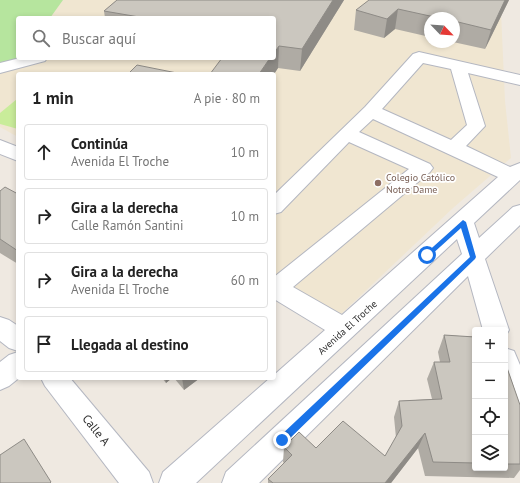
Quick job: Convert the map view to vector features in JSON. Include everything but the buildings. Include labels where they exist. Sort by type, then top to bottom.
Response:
[{"type":"street","points":[[276,205],[371,111],[419,57],[520,80]]},
{"type":"street","points":[[0,68],[31,60]]},
{"type":"street","points":[[454,148],[476,126],[458,67]]},
{"type":"street","points":[[371,111],[454,148],[516,173]]},
{"type":"street","points":[[276,288],[423,168],[347,134]]},
{"type":"street","points":[[0,146],[16,154]]},
{"type":"street","name":"Avenida El Troche","points":[[174,483],[516,173]]},
{"type":"street","points":[[237,483],[520,212]]},
{"type":"street","points":[[463,222],[495,327]]},
{"type":"street","points":[[276,290],[345,329]]},
{"type":"street","points":[[0,327],[16,339]]},
{"type":"street","points":[[506,363],[520,407]]},
{"type":"street","points":[[0,378],[16,365]]},
{"type":"street","name":"Calle A","points":[[56,380],[138,483]]},
{"type":"shaded area","name":"Colegio Católico Notre Dame","points":[[0,0],[421,0],[501,12],[505,101],[511,158],[453,208],[338,317],[276,282],[276,72],[16,72],[16,136],[0,127]]},
{"type":"green space","points":[[0,0],[63,0],[51,16],[16,16],[16,59],[0,64]]},
{"type":"green space","points":[[16,100],[16,128],[0,124],[0,113]]},
{"type":"place","name":"Colegio Católico Notre Dame","points":[[378,183]]},
{"type":"route","points":[[282,440],[473,257],[463,222],[427,255]]}]
